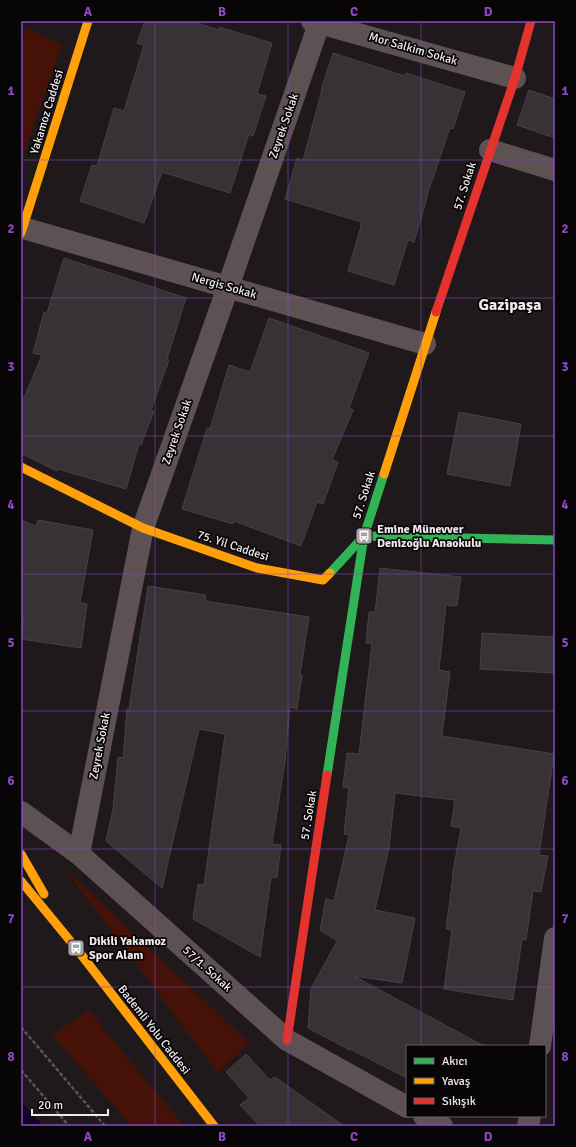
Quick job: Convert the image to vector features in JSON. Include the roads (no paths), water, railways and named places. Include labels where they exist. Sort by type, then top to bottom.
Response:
[{"type":"street","name":"Yakamoz Caddesi","points":[[22,230],[88,21]]},
{"type":"street","name":"57. Sokak","points":[[286,1040],[364,536],[425,344],[515,78],[531,21]]},
{"type":"street","name":"Mor Salkim Sokak","points":[[317,22],[515,78]]},
{"type":"street","name":"Zeyrek Sokak","points":[[79,854],[143,528],[228,287],[317,22]]},
{"type":"street","points":[[490,150],[555,170]]},
{"type":"street","name":"Nergis Sokak","points":[[22,230],[228,287],[425,344]]},
{"type":"street","name":"75. Yil Caddesi","points":[[21,467],[143,528],[257,568],[323,580],[364,536]]},
{"type":"street","points":[[364,536],[555,540]]},
{"type":"street","name":"57/1. Sokak","points":[[21,812],[79,854],[286,1040],[406,1106]]},
{"type":"street","points":[[21,854],[76,948]]},
{"type":"street","points":[[21,881],[76,948]]},
{"type":"street","points":[[540,1045],[555,938]]},
{"type":"street","name":"Bademli Yolu Caddesi","points":[[76,948],[214,1126]]},
{"type":"street","points":[[426,1117],[442,1126]]},
{"type":"place","name":"Emine Münevver Denizoğlu Anaokulu","points":[[364,536]]},
{"type":"place","name":"Dikili Yakamoz Spor Alanı","points":[[76,948]]},
{"type":"district","name":"Gazipaşa","points":[[510,305]]}]
